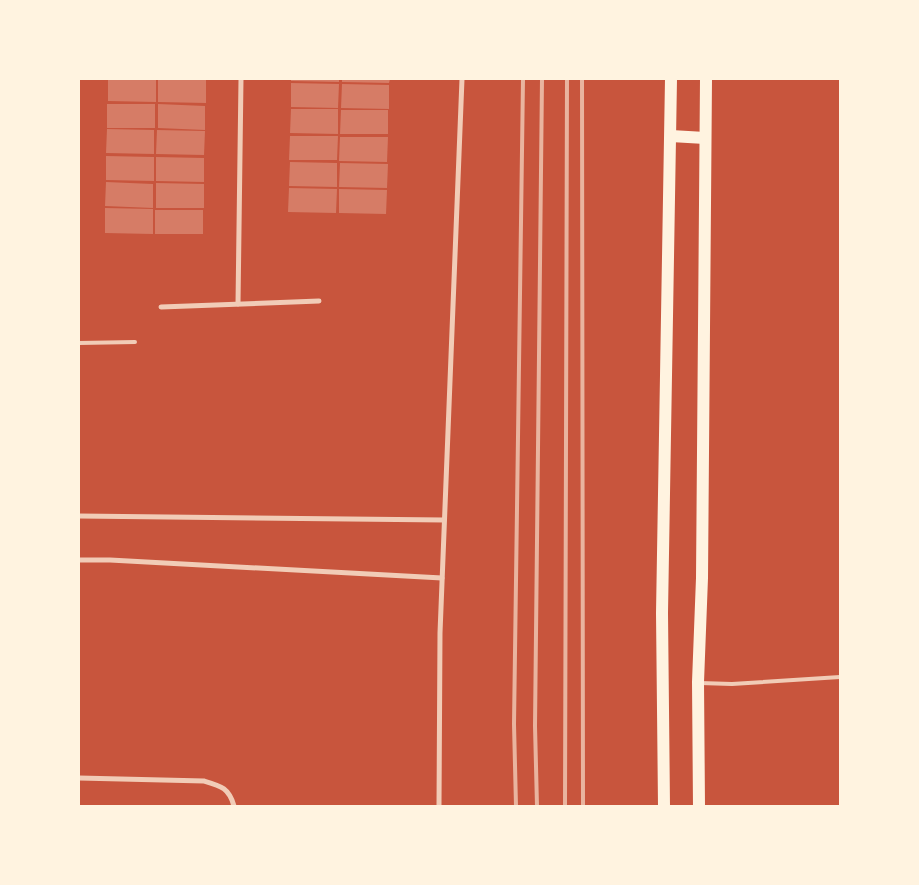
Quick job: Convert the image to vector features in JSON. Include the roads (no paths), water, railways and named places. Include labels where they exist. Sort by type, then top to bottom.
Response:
[{"type":"main road","points":[[664,806],[662,613],[671,79]]},
{"type":"main road","points":[[699,806],[698,682],[702,568],[706,79]]},
{"type":"main road","points":[[671,136],[705,138]]},
{"type":"street","points":[[238,304],[240,79]]},
{"type":"street","points":[[439,806],[440,633],[462,79]]},
{"type":"street","points":[[161,307],[319,301]]},
{"type":"street","points":[[79,516],[444,520]]},
{"type":"street","points":[[79,560],[110,560],[442,578]]},
{"type":"street","points":[[79,778],[204,781],[222,786],[231,797],[234,806]]},
{"type":"lane","points":[[79,343],[135,342]]},
{"type":"lane","points":[[698,682],[732,684],[840,677]]},
{"type":"railway","points":[[516,806],[514,724],[523,79]]},
{"type":"railway","points":[[537,806],[535,726],[542,79]]},
{"type":"railway","points":[[565,806],[567,79]]},
{"type":"railway","points":[[582,79],[583,806]]}]
